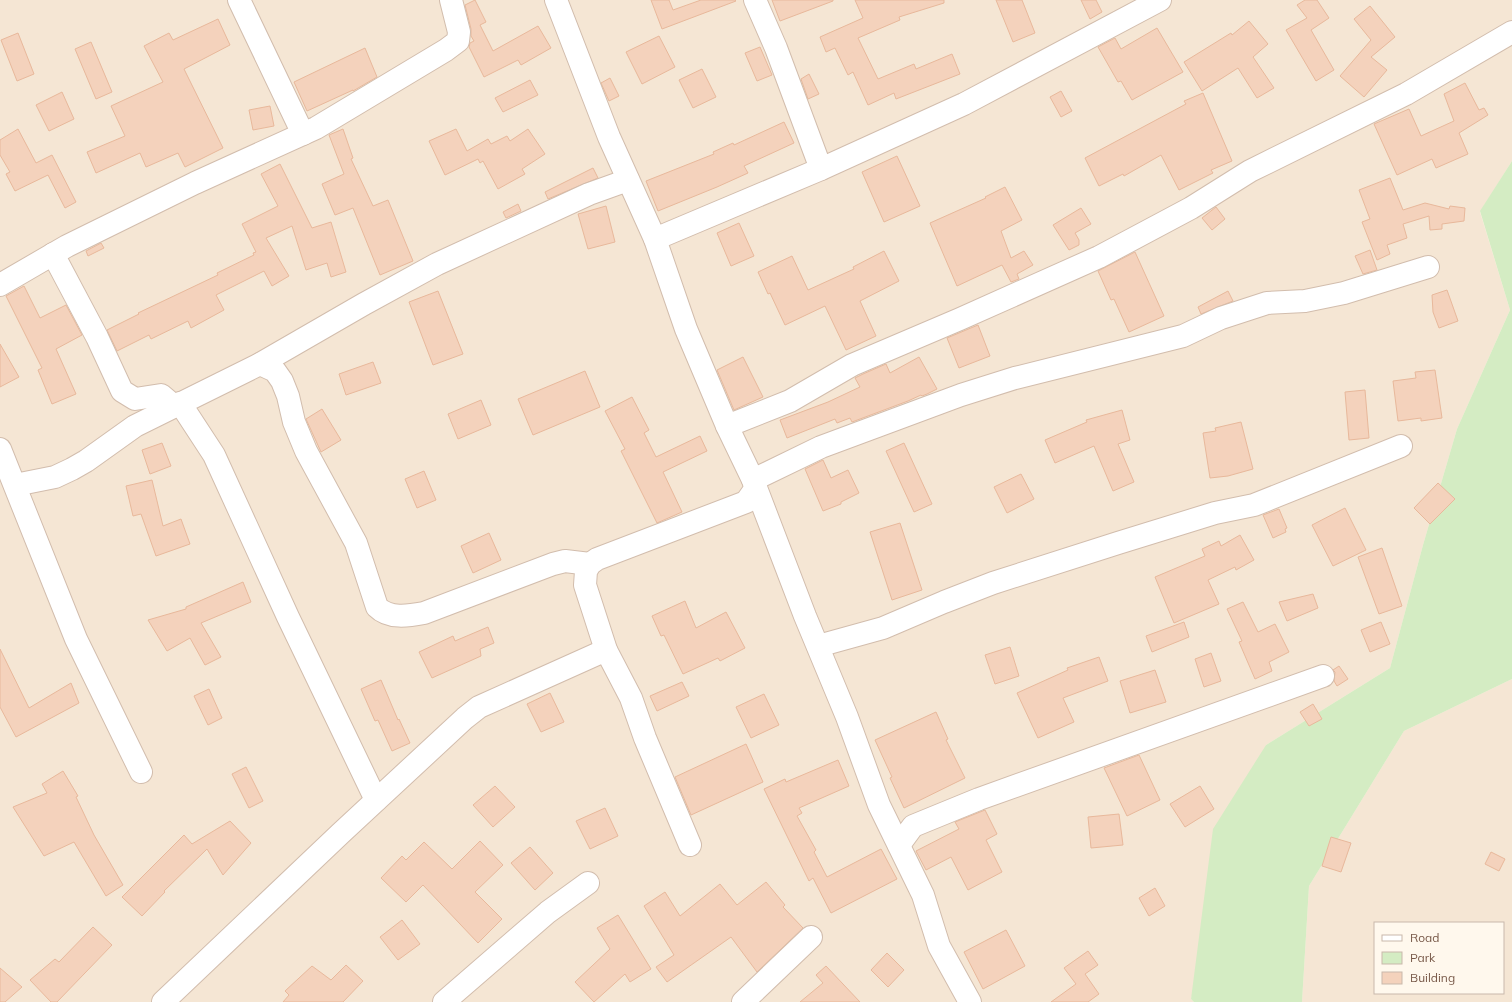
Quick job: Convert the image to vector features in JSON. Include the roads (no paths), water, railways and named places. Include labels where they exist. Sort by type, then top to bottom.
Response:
[{"type":"street","points":[[239,0],[303,134]]},
{"type":"street","points":[[0,285],[67,246],[195,183],[316,128],[439,54],[458,41],[459,32],[451,0]]},
{"type":"street","points":[[556,0],[609,137],[655,239],[686,329],[847,717],[880,805],[923,895],[939,946],[970,1002]]},
{"type":"street","points":[[755,0],[776,48],[821,169]]},
{"type":"street","points":[[655,239],[821,169],[964,104],[1160,0]]},
{"type":"street","points":[[727,426],[790,401],[852,365],[1099,257],[1191,208],[1250,171],[1406,94],[1512,32]]},
{"type":"street","points":[[15,485],[55,477],[72,469],[86,461],[135,426],[260,364],[437,264],[588,194],[628,180]]},
{"type":"street","points":[[53,254],[97,337],[122,391],[136,399],[162,395],[177,405],[214,455],[288,617],[376,800]]},
{"type":"street","points":[[690,845],[645,738],[631,698],[606,650],[585,585],[586,571],[590,564],[596,559],[754,494],[820,447],[976,390],[1014,378],[1183,336],[1221,318],[1268,303],[1305,301],[1344,294],[1428,268]]},
{"type":"street","points":[[260,364],[275,371],[282,381],[288,396],[294,422],[306,451],[356,543],[376,607],[381,611],[391,615],[407,616],[424,613],[565,560],[590,564]]},
{"type":"street","points":[[818,646],[883,628],[993,583],[1215,513],[1254,505],[1400,446]]},
{"type":"street","points":[[0,449],[76,639],[141,772]]},
{"type":"street","points":[[163,1002],[376,800],[479,706],[606,650]]},
{"type":"street","points":[[888,822],[913,826],[979,799],[1323,676]]},
{"type":"street","points":[[899,845],[913,826]]},
{"type":"street","points":[[444,1002],[548,912],[588,883]]},
{"type":"street","points":[[743,1002],[811,937]]}]
